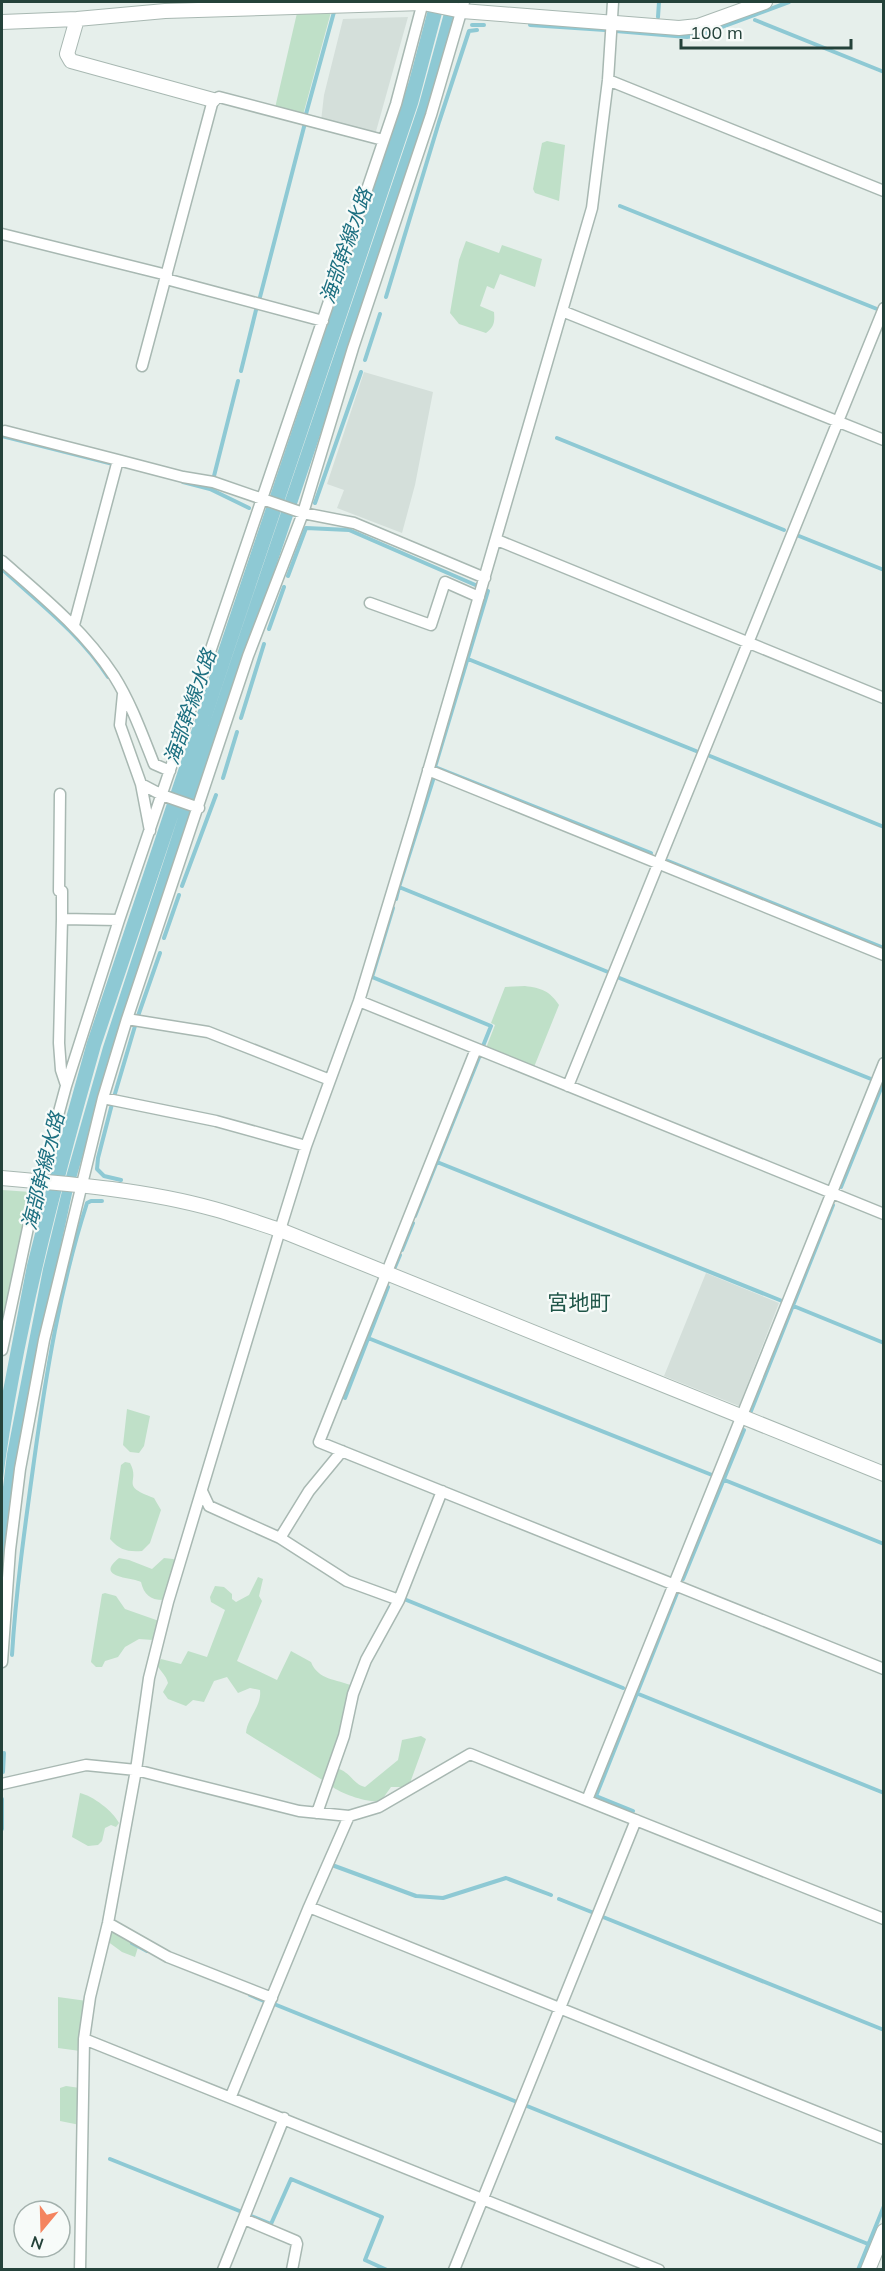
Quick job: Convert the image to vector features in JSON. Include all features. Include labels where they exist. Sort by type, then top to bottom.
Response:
[{"type":"street","points":[[80,2270],[84,2039],[90,1997],[108,1923],[136,1770],[149,1678],[168,1602],[306,1146],[359,1000],[497,540],[592,208],[608,80],[613,2]]},
{"type":"street","points":[[2,22],[77,19],[237,5],[425,3],[612,24],[691,28],[765,2]]},
{"type":"street","points":[[2,1350],[10,1302],[43,1182],[66,1086],[119,920],[164,796],[170,771],[396,104],[425,3]]},
{"type":"street","points":[[2,1662],[10,1550],[20,1469],[44,1340],[103,1098],[127,1019],[248,656],[303,513],[353,348],[431,115],[462,8]]},
{"type":"street","points":[[77,19],[68,54],[71,61],[213,100],[219,97],[383,140]]},
{"type":"street","points":[[608,80],[884,191]]},
{"type":"street","points":[[142,366],[213,100]]},
{"type":"street","points":[[2,234],[323,321]]},
{"type":"street","points":[[568,1086],[884,308]]},
{"type":"street","points":[[562,310],[884,440]]},
{"type":"street","points":[[4,431],[183,477],[213,482],[303,513],[354,523],[485,578]]},
{"type":"street","points":[[74,626],[118,460]]},
{"type":"street","points":[[497,540],[884,698]]},
{"type":"street","points":[[2,561],[74,626],[93,648],[123,694],[154,764],[170,771]]},
{"type":"street","points":[[370,603],[431,625],[445,582],[479,597]]},
{"type":"street","points":[[123,694],[120,725],[141,784],[150,831]]},
{"type":"street","points":[[428,770],[884,955]]},
{"type":"street","points":[[141,784],[164,796],[198,807]]},
{"type":"street","points":[[60,794],[59,891],[62,891],[62,919],[59,1042],[61,1070],[66,1086]]},
{"type":"street","points":[[62,919],[119,920]]},
{"type":"street","points":[[359,1000],[884,1214]]},
{"type":"street","points":[[127,1019],[208,1032],[330,1080]]},
{"type":"street","points":[[476,1048],[319,1442],[884,1669]]},
{"type":"street","points":[[587,1800],[884,1063]]},
{"type":"street","points":[[103,1098],[216,1121],[306,1146]]},
{"type":"street","points":[[2,1178],[80,1185],[166,1198],[214,1209],[280,1230],[884,1474]]},
{"type":"street","points":[[280,1538],[309,1491],[342,1451]]},
{"type":"street","points":[[202,1491],[209,1506],[280,1538],[347,1581],[399,1600]]},
{"type":"street","points":[[317,1813],[344,1736],[353,1694],[366,1660],[399,1600],[442,1491]]},
{"type":"street","points":[[194,1518],[209,1506]]},
{"type":"street","points":[[2,1785],[87,1765],[136,1770],[299,1811],[349,1816],[380,1807],[470,1754],[884,1919]]},
{"type":"street","points":[[231,2096],[349,1816]]},
{"type":"street","points":[[454,2270],[636,1820]]},
{"type":"street","points":[[309,1907],[884,2139]]},
{"type":"street","points":[[108,1923],[168,1957],[272,1998]]},
{"type":"street","points":[[84,2039],[231,2096],[659,2270]]},
{"type":"street","points":[[223,2270],[284,2118]]},
{"type":"street","points":[[243,2219],[296,2241],[292,2270]]},
{"type":"street","points":[[868,2270],[884,2231]]},
{"type":"shaded area","points":[[408,17],[375,135],[321,121],[324,95],[343,19]]},
{"type":"shaded area","points":[[364,372],[433,392],[415,485],[402,533],[337,508],[344,490],[327,484]]},
{"type":"shaded area","points":[[706,1273],[779,1303],[739,1406],[664,1376]]},
{"type":"green space","points":[[331,12],[303,115],[275,108],[297,13]]},
{"type":"green space","points":[[547,141],[565,145],[559,201],[535,193],[533,189],[542,143]]},
{"type":"green space","points":[[466,241],[499,253],[502,245],[542,259],[535,287],[500,274],[494,289],[487,286],[480,306],[494,312],[494,319],[486,333],[459,324],[450,313],[459,260]]},
{"type":"green space","points":[[525,986],[545,991],[559,1005],[534,1067],[486,1048],[495,1025],[491,1023],[505,987]]},
{"type":"green space","points":[[2,1190],[31,1192],[2,1331]]},
{"type":"green space","points":[[127,1409],[150,1416],[144,1446],[139,1453],[130,1452],[123,1445]]},
{"type":"green space","points":[[125,1462],[130,1463],[133,1470],[133,1486],[143,1494],[154,1498],[161,1510],[150,1543],[142,1551],[124,1550],[110,1539],[121,1465]]},
{"type":"green space","points":[[119,1558],[152,1569],[164,1558],[178,1561],[166,1600],[149,1596],[141,1582],[112,1573],[110,1569]]},
{"type":"green space","points":[[258,1577],[263,1579],[259,1596],[262,1601],[237,1661],[277,1680],[291,1651],[311,1662],[323,1676],[353,1686],[341,1734],[324,1781],[246,1733],[259,1701],[260,1690],[250,1688],[238,1693],[227,1677],[214,1681],[204,1702],[193,1700],[186,1706],[168,1699],[163,1692],[168,1683],[157,1665],[161,1659],[181,1664],[188,1651],[207,1657],[225,1610],[211,1602],[210,1597],[215,1586],[224,1587],[232,1594],[232,1599],[236,1602],[249,1595]]},
{"type":"green space","points":[[102,1594],[116,1596],[125,1609],[159,1621],[153,1640],[139,1639],[125,1647],[118,1657],[105,1661],[102,1667],[96,1667],[91,1662]]},
{"type":"green space","points":[[421,1736],[426,1739],[410,1783],[402,1787],[391,1787],[381,1801],[369,1801],[355,1797],[331,1786],[336,1771],[339,1769],[365,1787],[398,1760],[402,1740]]},
{"type":"green space","points":[[80,1793],[102,1805],[119,1823],[116,1827],[111,1825],[105,1828],[102,1841],[98,1845],[88,1846],[72,1837]]},
{"type":"green space","points":[[110,1931],[115,1931],[139,1944],[135,1957],[122,1952],[107,1941]]},
{"type":"green space","points":[[58,1997],[87,2001],[82,2009],[84,2014],[80,2051],[58,2048]]},
{"type":"green space","points":[[66,2086],[80,2088],[80,2125],[60,2121],[60,2088]]},
{"type":"water","points":[[430,2],[445,2],[418,104],[101,1046],[43,1265],[20,1375],[2,1486],[2,1396],[27,1265],[87,1042],[409,81]]},
{"type":"water","points":[[447,2],[459,2],[428,114],[114,1049],[73,1189],[44,1325],[2,1617],[2,1495],[7,1454],[43,1269],[63,1187],[103,1047],[182,805],[419,104]]},
{"type":"waterway","points":[[658,17],[659,2]]},
{"type":"waterway","points":[[616,31],[687,37],[700,35],[789,2]]},
{"type":"waterway","points":[[306,114],[334,12]]},
{"type":"waterway","points":[[755,20],[884,72]]},
{"type":"waterway","points":[[472,25],[484,25]]},
{"type":"waterway","points":[[530,25],[605,30]]},
{"type":"waterway","points":[[386,297],[469,31],[477,30]]},
{"type":"waterway","points":[[260,297],[305,123]]},
{"type":"waterway","points":[[620,206],[877,309]]},
{"type":"waterway","points":[[241,371],[256,310]]},
{"type":"waterway","points":[[365,360],[380,314]]},
{"type":"waterway","points":[[315,503],[361,372]]},
{"type":"waterway","points":[[214,476],[238,381]]},
{"type":"waterway","points":[[2,436],[113,464]]},
{"type":"waterway","points":[[557,438],[784,530]]},
{"type":"waterway","points":[[183,482],[210,489],[249,508]]},
{"type":"waterway","points":[[288,576],[306,528],[349,530],[480,587]]},
{"type":"waterway","points":[[799,536],[884,570]]},
{"type":"waterway","points":[[2,569],[72,633],[108,677]]},
{"type":"waterway","points":[[269,629],[284,587]]},
{"type":"waterway","points":[[486,590],[488,591],[435,767],[651,853]]},
{"type":"waterway","points":[[241,718],[264,644]]},
{"type":"waterway","points":[[468,659],[696,751]]},
{"type":"waterway","points":[[223,778],[237,732]]},
{"type":"waterway","points":[[710,756],[884,827]]},
{"type":"waterway","points":[[434,777],[399,887],[608,972]]},
{"type":"waterway","points":[[182,886],[216,795]]},
{"type":"waterway","points":[[668,861],[884,948]]},
{"type":"waterway","points":[[396,899],[399,887]]},
{"type":"waterway","points":[[164,938],[179,895]]},
{"type":"waterway","points":[[393,908],[372,977],[491,1026],[483,1046]]},
{"type":"waterway","points":[[138,1016],[160,953]]},
{"type":"waterway","points":[[617,977],[871,1079]]},
{"type":"waterway","points":[[114,1097],[135,1026]]},
{"type":"waterway","points":[[415,1216],[480,1055]]},
{"type":"waterway","points":[[841,1187],[884,1081]]},
{"type":"waterway","points":[[112,1104],[97,1169],[104,1176],[121,1180]]},
{"type":"waterway","points":[[437,1162],[782,1301]]},
{"type":"waterway","points":[[12,1655],[27,1510],[55,1331],[69,1267],[87,1203],[102,1201]]},
{"type":"waterway","points":[[751,1411],[833,1205]]},
{"type":"waterway","points":[[402,1250],[413,1223]]},
{"type":"waterway","points":[[395,1267],[400,1255]]},
{"type":"waterway","points":[[345,1398],[388,1287]]},
{"type":"waterway","points":[[791,1305],[884,1343]]},
{"type":"waterway","points":[[368,1338],[712,1475]]},
{"type":"waterway","points":[[683,1579],[744,1430]]},
{"type":"waterway","points":[[722,1479],[884,1544]]},
{"type":"waterway","points":[[633,1811],[596,1796],[677,1593]]},
{"type":"waterway","points":[[404,1599],[623,1688]]},
{"type":"waterway","points":[[636,1693],[884,1793]]},
{"type":"waterway","points":[[3,1772],[4,1753]]},
{"type":"waterway","points":[[2,1799],[2,1829]]},
{"type":"waterway","points":[[332,1865],[416,1896],[443,1898],[506,1878],[551,1895]]},
{"type":"waterway","points":[[559,1899],[594,1913]]},
{"type":"waterway","points":[[603,1917],[884,2030]]},
{"type":"waterway","points":[[132,1943],[147,1951]]},
{"type":"waterway","points":[[250,1995],[264,2001]]},
{"type":"waterway","points":[[274,2004],[517,2102]]},
{"type":"waterway","points":[[527,2106],[868,2244]]},
{"type":"waterway","points":[[110,2159],[242,2212]]},
{"type":"waterway","points":[[251,2216],[271,2224],[291,2179],[382,2217],[365,2260],[387,2270]]},
{"type":"waterway","points":[[858,2270],[884,2206]]},
{"type":"district","name":"宮地町","points":[[579,1303]]},
{"type":"water label","name":"海部幹線水路","points":[[346,246]]},
{"type":"water label","name":"海部幹線水路","points":[[190,707]]},
{"type":"water label","name":"海部幹線水路","points":[[43,1171]]}]
